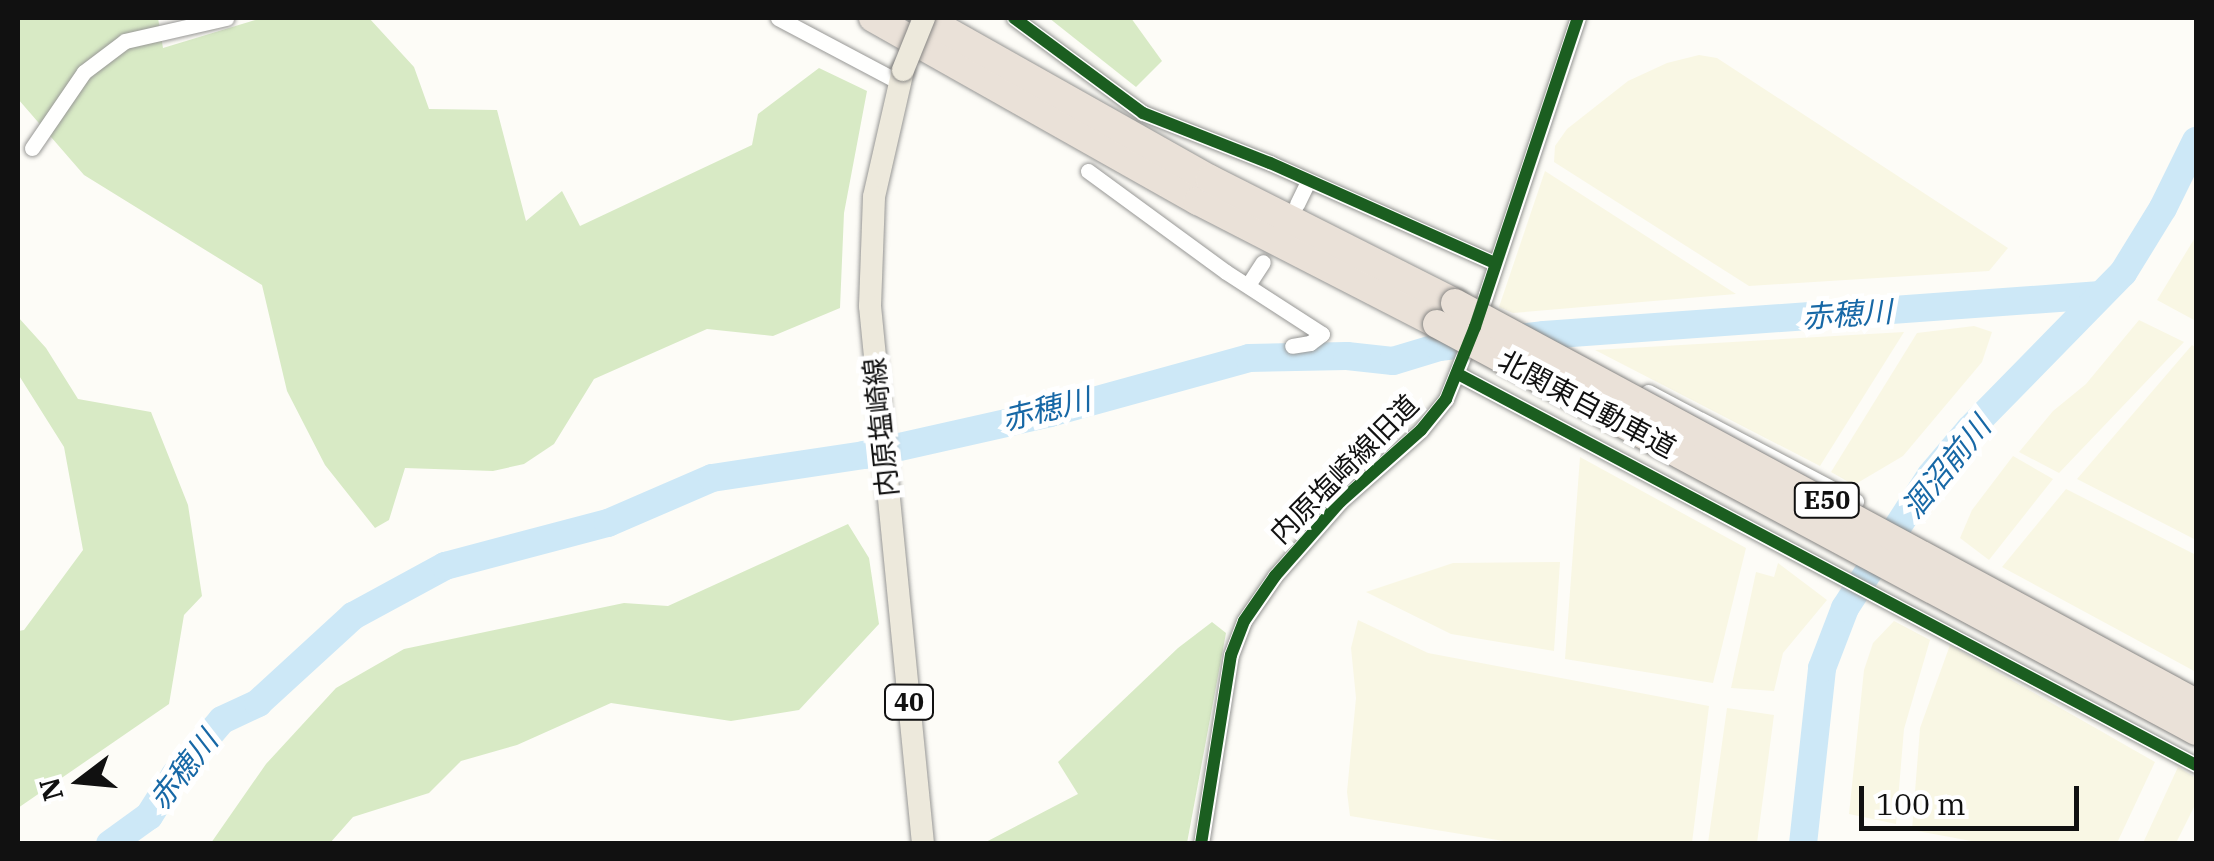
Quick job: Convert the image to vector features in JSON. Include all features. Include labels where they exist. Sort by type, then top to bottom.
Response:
[{"type":"highway","name":"北関東自動車道","points":[[873,18],[1198,201],[1446,314],[2196,703]]},
{"type":"highway","name":"北関東自動車道","points":[[924,18],[2196,732]]},
{"type":"main road","name":"内原塩崎線","points":[[923,844],[870,306],[874,197],[901,76],[924,18]]},
{"type":"street","points":[[32,148],[84,72],[114,49],[165,29],[226,18]]},
{"type":"street","points":[[778,18],[901,76]]},
{"type":"street","points":[[1014,18],[1143,113],[1495,263]]},
{"type":"street","name":"内原塩崎線旧道","points":[[1201,844],[1231,655],[1244,621],[1275,576],[1340,502],[1436,414],[1458,374],[1578,18]]},
{"type":"street","points":[[1088,171],[1322,334],[1292,346]]},
{"type":"street","points":[[1297,204],[1308,181]]},
{"type":"street","points":[[1248,285],[1263,262]]},
{"type":"street","points":[[1574,352],[1856,502]]},
{"type":"street","points":[[1458,374],[2196,765]]},
{"type":"street","points":[[1580,438],[1616,374]]},
{"type":"shaded area","points":[[1699,55],[1717,58],[2008,248],[1989,271],[1749,286],[1554,162],[1555,146],[1567,129],[1628,81],[1667,63]]},
{"type":"shaded area","points":[[1545,171],[1736,294],[1513,313],[1499,307]]},
{"type":"shaded area","points":[[2196,236],[2196,317],[2194,320],[2157,300]]},
{"type":"shaded area","points":[[2139,320],[2184,342],[2059,473],[2019,452],[2053,411],[2086,384]]},
{"type":"shaded area","points":[[1974,326],[1992,332],[1982,362],[1903,456],[1854,485],[1831,472],[1917,333]]},
{"type":"shaded area","points":[[1904,332],[1820,466],[1595,350]]},
{"type":"shaded area","points":[[2192,345],[2196,348],[2196,540],[2077,479]]},
{"type":"shaded area","points":[[2013,456],[2053,479],[1989,560],[1960,538],[1972,510]]},
{"type":"shaded area","points":[[1580,457],[1746,548],[1713,683],[1565,659]]},
{"type":"shaded area","points":[[2066,489],[2196,555],[2196,672],[2002,567]]},
{"type":"shaded area","points":[[1560,562],[1554,651],[1451,634],[1366,592],[1453,563]]},
{"type":"shaded area","points":[[1778,563],[1827,600],[1783,653],[1774,691],[1731,688],[1756,572],[1774,577]]},
{"type":"shaded area","points":[[1358,620],[1428,653],[1709,706],[1692,843],[1516,843],[1350,816],[1347,792],[1356,698],[1351,648]]},
{"type":"shaded area","points":[[1894,621],[1930,640],[1904,729],[1896,824],[1849,814],[1864,670],[1873,643]]},
{"type":"shaded area","points":[[1950,645],[2155,762],[2117,843],[1982,843],[1912,830],[1920,728]]},
{"type":"shaded area","points":[[1727,708],[1774,715],[1757,843],[1708,843]]},
{"type":"shaded area","points":[[2178,767],[2196,778],[2196,803],[2176,843],[2143,843]]},
{"type":"green space","points":[[18,18],[158,18],[163,48],[262,18],[369,18],[414,67],[429,109],[497,110],[526,221],[562,191],[580,226],[752,145],[758,114],[819,68],[867,91],[844,213],[840,308],[773,336],[707,329],[594,379],[554,444],[524,464],[493,471],[405,468],[389,520],[375,528],[325,465],[287,391],[262,285],[84,175],[18,99]]},
{"type":"green space","points":[[1049,18],[1131,18],[1162,61],[1136,87]]},
{"type":"green space","points":[[18,317],[46,348],[78,399],[151,412],[188,505],[202,596],[184,615],[169,704],[18,808],[18,631],[24,630],[83,550],[64,447],[18,374]]},
{"type":"green space","points":[[848,524],[869,558],[879,624],[799,710],[731,721],[611,703],[517,745],[461,761],[429,793],[353,817],[330,843],[211,843],[266,764],[336,688],[404,649],[624,603],[668,606]]},
{"type":"green space","points":[[1212,622],[1226,633],[1187,843],[984,843],[1078,794],[1058,762],[1178,648]]},
{"type":"waterway","name":"涸沼前川","points":[[1803,844],[1822,668],[1845,608],[1931,475],[1970,429],[2123,273],[2163,208],[2196,141]]},
{"type":"waterway","name":"赤穂川","points":[[110,844],[149,816],[175,775],[222,720],[258,703],[353,616],[445,566],[608,523],[712,478],[864,455],[1050,413],[1249,358],[1347,356],[1393,361],[1439,347],[1544,335],[2101,295]]},
{"type":"cycle path","points":[[1014,18],[1143,113],[1270,163],[1495,263]]},
{"type":"cycle path","points":[[1201,844],[1231,655],[1244,621],[1275,576],[1340,502],[1421,430],[1446,399],[1475,327],[1578,18]]},
{"type":"cycle path","points":[[1458,374],[2196,765]]}]
